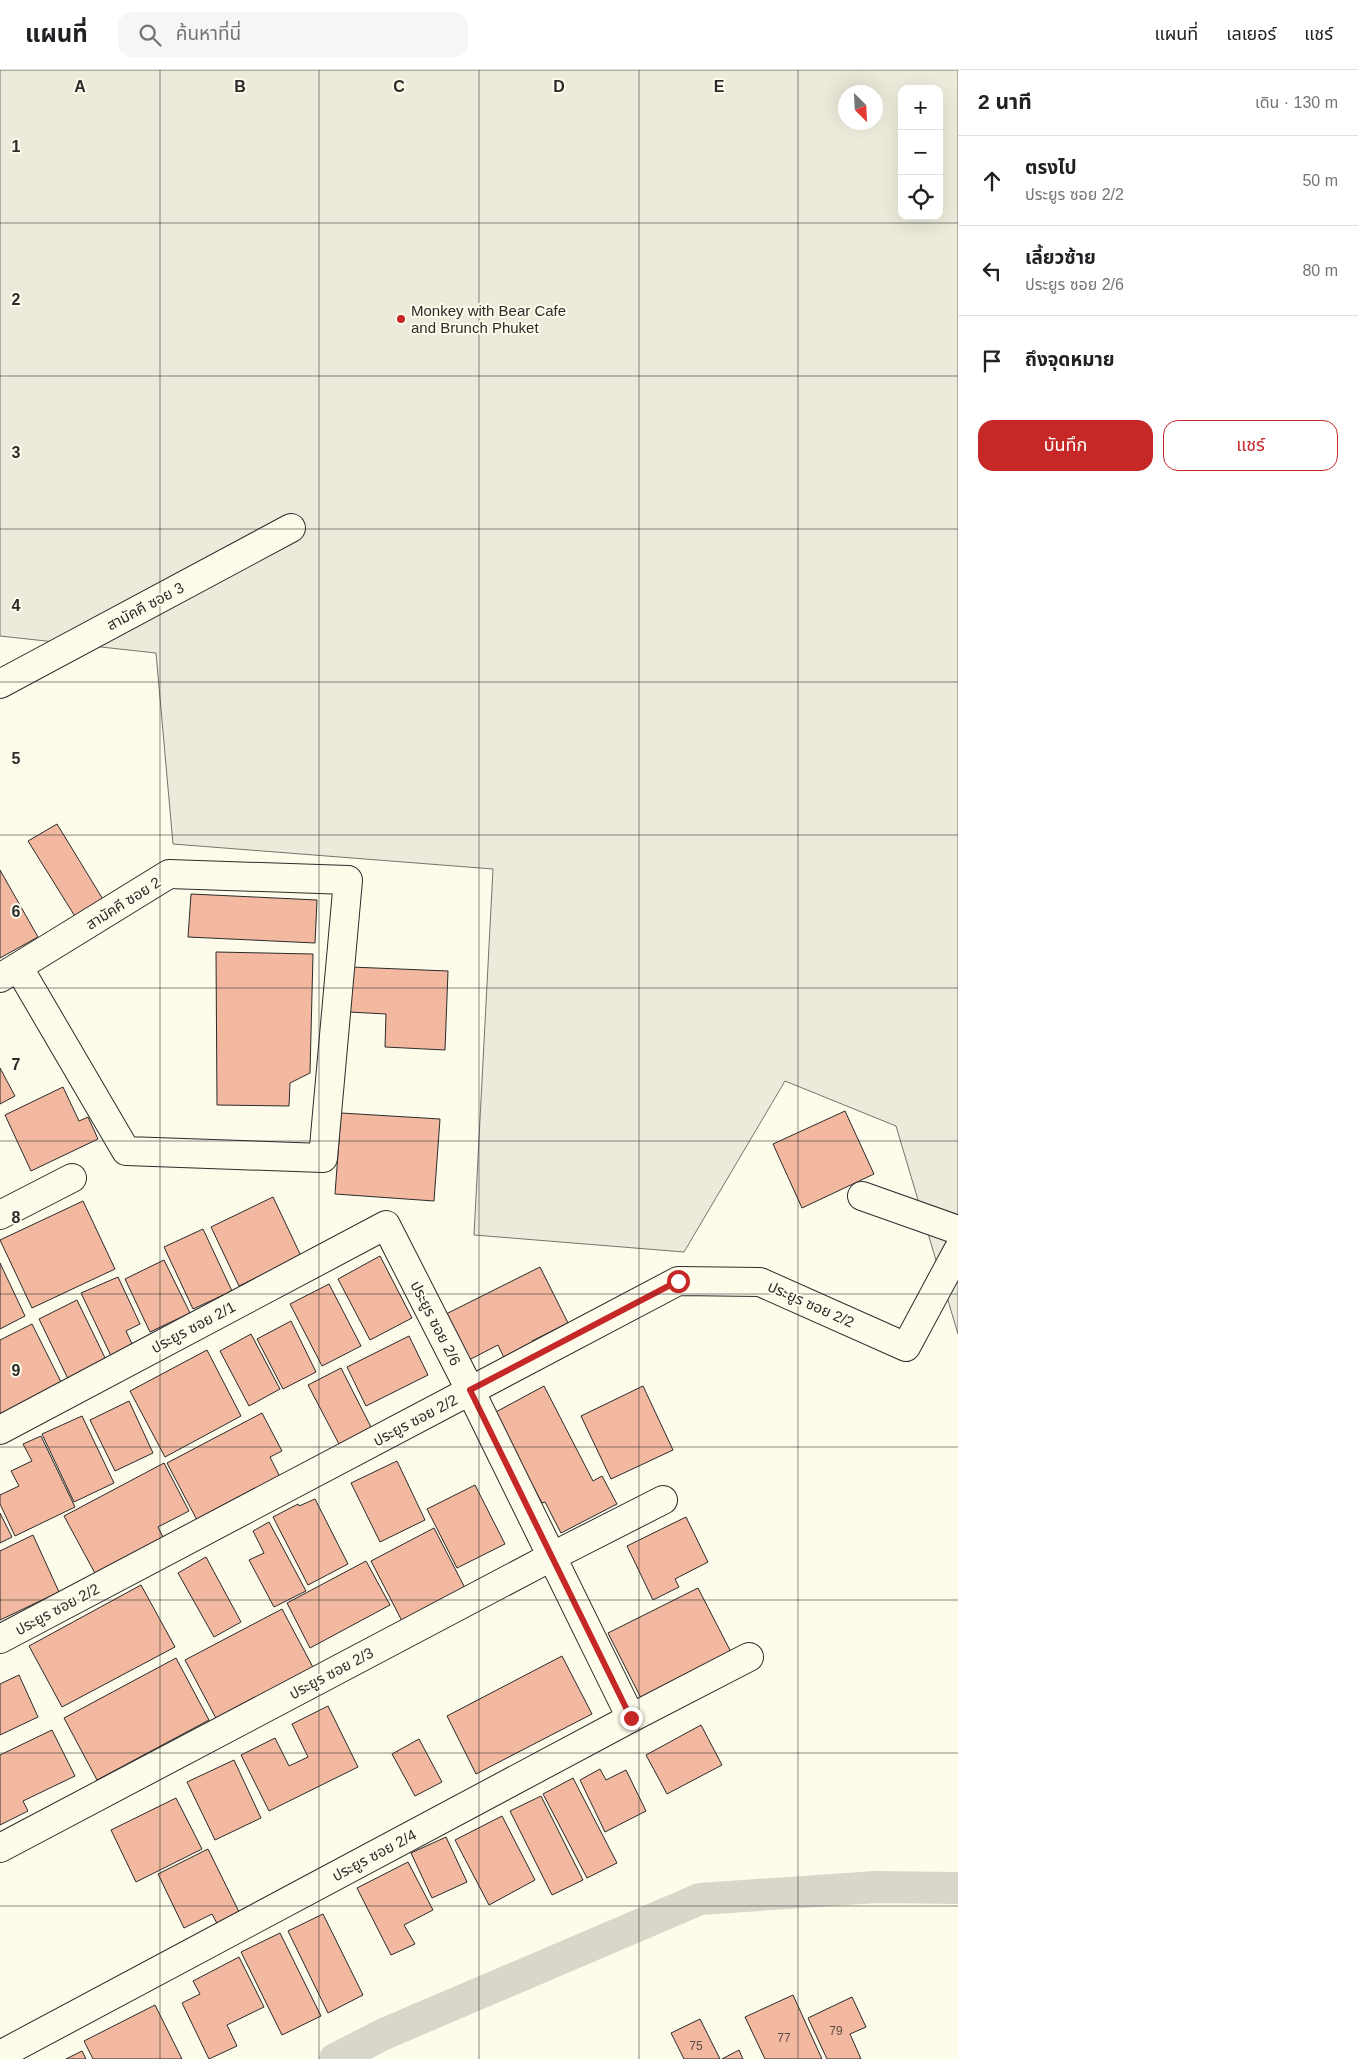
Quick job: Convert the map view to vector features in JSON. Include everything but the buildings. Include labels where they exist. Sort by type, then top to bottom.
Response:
[{"type":"street","name":"สามัคคี ซอย 3","points":[[0,684],[290,528]]},
{"type":"street","name":"สามัคคี ซอย 2","points":[[169,874],[348,880],[323,1158],[126,1151],[9,973],[169,874]]},
{"type":"street","points":[[0,1215],[72,1178]]},
{"type":"street","points":[[862,1196],[958,1230]]},
{"type":"street","name":"ประยูร ซอย 2/6","points":[[386,1224],[631,1718]]},
{"type":"street","name":"ประยูร ซอย 2/1","points":[[0,1430],[386,1224]]},
{"type":"street","name":"ประยูร ซอย 2/2","points":[[0,1639],[678,1281],[760,1282],[906,1347],[958,1250]]},
{"type":"street","name":"ประยูร ซอย 2/3","points":[[0,1848],[551,1557],[663,1500]]},
{"type":"street","name":"ประยูร ซอย 2/4","points":[[0,2055],[631,1718],[749,1657]]},
{"type":"shaded area","points":[[0,70],[958,70],[958,1334],[896,1126],[785,1081],[684,1252],[474,1235],[493,869],[173,844],[156,653],[0,636]]},
{"type":"waterway","points":[[335,2059],[384,2034],[700,1899],[876,1887],[958,1888]]},
{"type":"place","name":"Monkey with Bear Cafe and Brunch Phuket","points":[[401,319]]},
{"type":"route","points":[[631,1718],[470,1390],[678,1281]]}]
